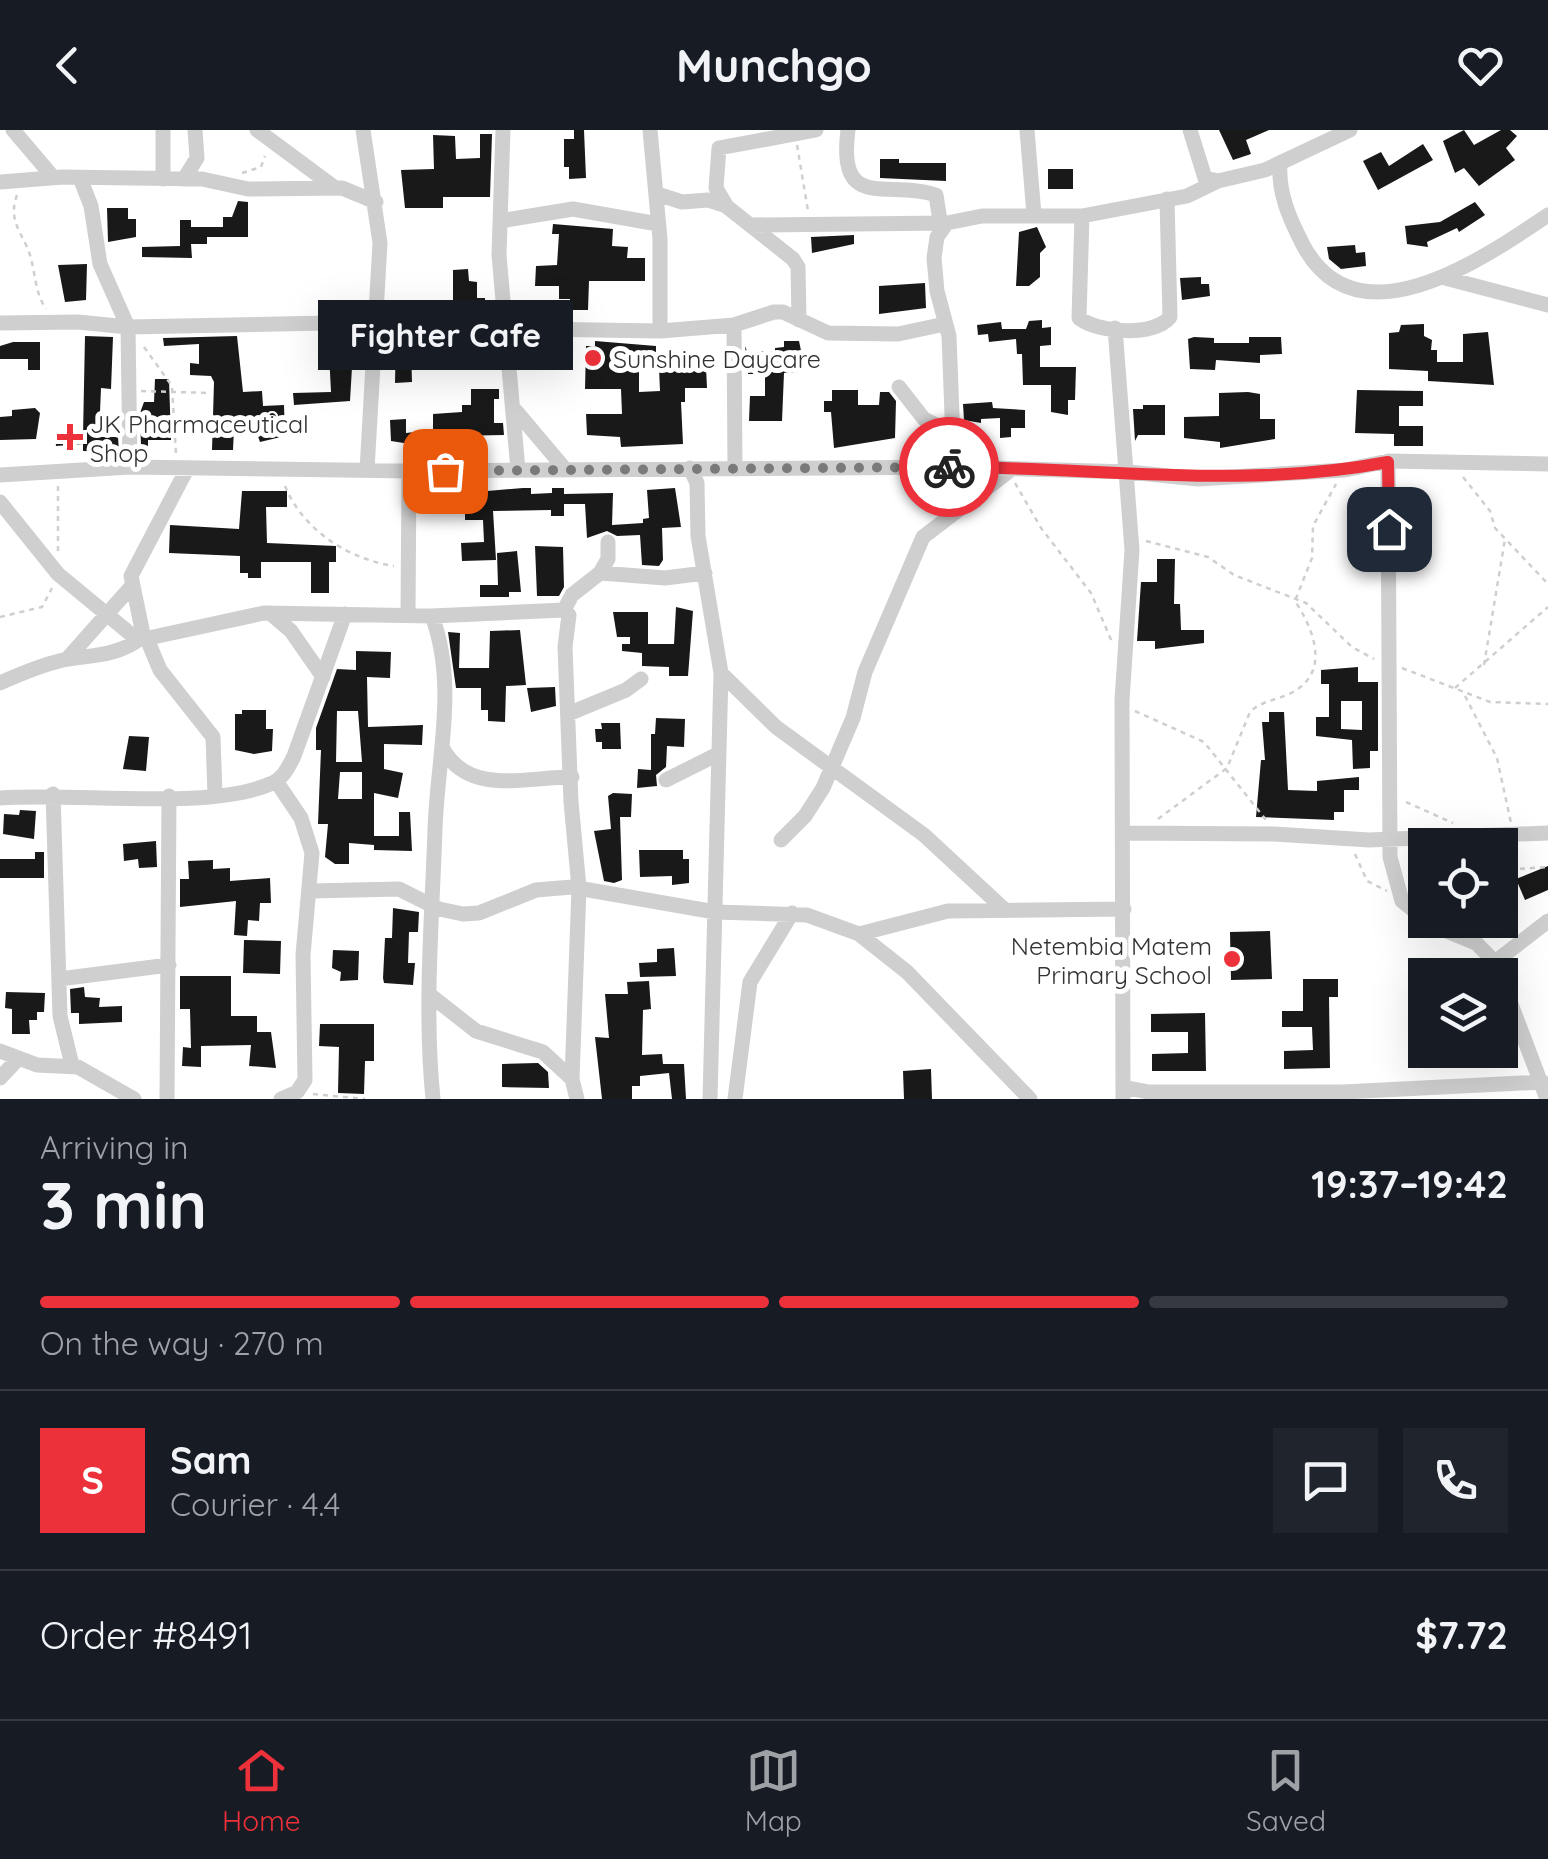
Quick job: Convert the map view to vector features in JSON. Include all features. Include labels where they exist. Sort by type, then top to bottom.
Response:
[{"type":"street","points":[[13,130],[53,177]]},
{"type":"street","points":[[163,130],[163,180]]},
{"type":"street","points":[[184,179],[196,158],[195,130]]},
{"type":"street","points":[[363,130],[376,202],[378,322],[367,470]]},
{"type":"street","points":[[503,130],[500,221],[518,470]]},
{"type":"street","points":[[650,130],[658,224],[660,331]]},
{"type":"street","points":[[726,206],[716,190],[719,148],[816,130]]},
{"type":"street","points":[[848,130],[848,168],[856,181],[876,191],[936,196],[944,222],[934,258],[945,324],[954,467]]},
{"type":"street","points":[[1027,130],[1034,215]]},
{"type":"street","points":[[1190,130],[1205,178],[1218,181]]},
{"type":"street","points":[[751,225],[1082,216],[1187,196],[1218,181],[1280,163],[1350,130]]},
{"type":"street","points":[[262,132],[334,187]]},
{"type":"street","points":[[1280,163],[1278,185],[1309,257],[1324,274],[1342,284],[1384,290],[1416,288],[1445,278],[1548,215]]},
{"type":"street","points":[[0,182],[53,177],[184,179],[248,190],[334,187],[356,190],[376,202]]},
{"type":"street","points":[[80,178],[91,206],[100,264],[128,329],[130,467]]},
{"type":"street","points":[[656,194],[682,202],[708,200],[726,206],[751,225],[798,268],[798,320]]},
{"type":"street","points":[[1082,216],[1079,318],[1091,326],[1150,327],[1170,316],[1166,199]]},
{"type":"street","points":[[500,221],[573,209],[658,224]]},
{"type":"street","points":[[1445,278],[1548,306]]},
{"type":"street","points":[[507,339],[520,330],[532,329],[660,331],[734,325],[774,312],[828,333],[898,334],[945,324]]},
{"type":"street","points":[[0,323],[57,321],[128,329],[378,322]]},
{"type":"street","points":[[734,325],[735,468]]},
{"type":"street","points":[[1115,328],[1131,537],[1122,700],[1131,833],[1124,909],[1123,1093],[1545,1091],[1518,1021]]},
{"type":"street","points":[[899,386],[924,420],[950,432]]},
{"type":"street","points":[[515,410],[565,469]]},
{"type":"street","points":[[1388,462],[1385,663],[1390,840],[1398,894],[1424,920],[1476,943],[1491,958]]},
{"type":"street","points":[[0,475],[58,468],[130,467],[409,471],[954,467],[1129,472],[1198,479],[1345,470],[1388,462],[1454,466],[1548,464]]},
{"type":"street","points":[[690,468],[697,483],[697,525],[721,673],[710,1099]]},
{"type":"street","points":[[180,469],[135,566],[131,586],[144,638],[160,670],[213,737],[215,796]]},
{"type":"street","points":[[408,614],[409,471]]},
{"type":"street","points":[[781,840],[806,816],[832,769],[865,672],[923,537],[1008,472]]},
{"type":"street","points":[[0,502],[58,574],[144,638]]},
{"type":"street","points":[[564,610],[572,596],[600,573],[608,559],[608,542]]},
{"type":"street","points":[[600,573],[665,578],[705,573]]},
{"type":"street","points":[[66,659],[131,586]]},
{"type":"street","points":[[0,682],[66,659],[82,661],[117,652],[144,638],[270,613],[432,616],[564,610]]},
{"type":"street","points":[[564,610],[568,615],[568,714],[579,888],[572,1078],[578,1099]]},
{"type":"street","points":[[270,613],[291,632],[323,677]]},
{"type":"street","points":[[0,798],[52,794],[215,796],[276,780],[294,756],[345,614]]},
{"type":"street","points":[[432,616],[443,661],[442,749],[431,904],[433,1099]]},
{"type":"street","points":[[721,673],[776,726],[832,769],[868,790],[924,835],[1005,910]]},
{"type":"street","points":[[568,714],[641,679]]},
{"type":"street","points":[[442,749],[456,769],[472,778],[572,777]]},
{"type":"street","points":[[666,780],[718,754]]},
{"type":"street","points":[[276,780],[307,834],[312,853],[312,891],[304,954],[305,1080],[297,1092],[281,1099]]},
{"type":"street","points":[[52,794],[60,1016],[72,1065]]},
{"type":"street","points":[[167,1099],[169,796]]},
{"type":"street","points":[[1518,831],[1548,832]]},
{"type":"street","points":[[1131,833],[1408,839]]},
{"type":"street","points":[[312,891],[399,889],[462,914],[479,913],[536,890],[579,888],[715,912],[792,913],[859,934],[906,972],[1030,1099]]},
{"type":"street","points":[[859,934],[927,914],[1124,909]]},
{"type":"street","points":[[734,1099],[750,982],[792,913]]},
{"type":"street","points":[[1500,958],[1548,921]]},
{"type":"street","points":[[58,978],[169,965]]},
{"type":"street","points":[[430,995],[476,1031],[543,1052],[572,1078]]},
{"type":"street","points":[[0,1051],[17,1060],[72,1065],[134,1099]]},
{"type":"street","points":[[0,1078],[17,1060]]},
{"type":"path","points":[[228,175],[261,167],[262,132]]},
{"type":"path","points":[[796,136],[808,203],[807,223]]},
{"type":"path","points":[[23,179],[14,203],[16,233],[27,248],[39,297],[57,321]]},
{"type":"path","points":[[128,329],[152,355],[173,393],[180,469]]},
{"type":"path","points":[[129,390],[210,393]]},
{"type":"path","points":[[1454,466],[1505,538],[1548,584]]},
{"type":"path","points":[[0,618],[42,608],[58,574],[58,468]]},
{"type":"path","points":[[280,470],[296,507],[320,534],[372,561],[409,568]]},
{"type":"path","points":[[1296,599],[1309,572],[1318,511],[1345,470]]},
{"type":"path","points":[[1008,472],[1041,528],[1090,593],[1124,665]]},
{"type":"path","points":[[1131,537],[1208,557],[1234,575],[1296,599],[1338,630],[1352,647],[1385,663],[1490,702],[1548,704]]},
{"type":"path","points":[[1484,666],[1505,538]]},
{"type":"path","points":[[1131,833],[1228,768],[1250,712],[1290,694],[1308,677],[1314,632],[1296,599]]},
{"type":"path","points":[[1454,688],[1548,608]]},
{"type":"path","points":[[1464,694],[1497,758],[1512,828]]},
{"type":"path","points":[[1122,700],[1144,718],[1194,736],[1228,768],[1274,834]]},
{"type":"path","points":[[1389,794],[1457,828]]},
{"type":"path","points":[[1353,839],[1359,869],[1367,880],[1398,894]]},
{"type":"path","points":[[1518,869],[1548,867]]},
{"type":"path","points":[[297,1092],[365,1099]]},
{"type":"building","points":[[574,130],[584,130],[586,178],[569,179],[569,167],[564,167],[564,139],[574,139]]},
{"type":"building","points":[[1219,130],[1269,130],[1246,140],[1251,154],[1233,160]]},
{"type":"building","points":[[1464,130],[1474,145],[1501,130],[1510,130],[1517,136],[1506,148],[1515,160],[1479,186],[1464,168],[1455,173],[1443,141]]},
{"type":"building","points":[[480,134],[492,134],[490,197],[443,197],[443,208],[405,208],[401,170],[434,169],[433,135],[455,136],[456,159],[480,158]]},
{"type":"building","points":[[1423,144],[1433,160],[1378,190],[1363,161],[1381,152],[1389,166]]},
{"type":"building","points":[[880,159],[946,163],[946,181],[880,178]]},
{"type":"building","points":[[1048,169],[1073,169],[1073,189],[1048,189]]},
{"type":"building","points":[[238,201],[248,202],[248,237],[207,237],[207,244],[191,244],[192,258],[142,257],[142,247],[180,246],[180,220],[191,220],[191,227],[223,227],[223,217],[232,217]]},
{"type":"building","points":[[1475,202],[1485,215],[1459,232],[1457,228],[1427,242],[1428,247],[1407,244],[1405,226],[1440,222]]},
{"type":"building","points":[[107,208],[128,208],[128,219],[136,219],[136,237],[108,242]]},
{"type":"building","points":[[553,224],[613,229],[612,246],[628,247],[627,258],[645,258],[645,281],[589,281],[588,310],[570,310],[570,299],[559,299],[559,286],[535,286],[536,266],[557,265],[559,234],[552,234]]},
{"type":"building","points":[[1037,227],[1046,247],[1040,253],[1040,277],[1029,286],[1016,286],[1019,232]]},
{"type":"building","points":[[854,235],[854,244],[812,253],[811,237]]},
{"type":"building","points":[[1355,245],[1356,253],[1365,252],[1366,266],[1341,269],[1329,259],[1327,247]]},
{"type":"building","points":[[87,264],[86,300],[65,302],[58,265]]},
{"type":"building","points":[[468,269],[469,281],[477,282],[477,298],[485,298],[486,350],[470,350],[466,329],[470,310],[456,310],[453,301],[453,270]]},
{"type":"building","points":[[1201,277],[1201,284],[1209,284],[1210,296],[1182,300],[1180,278]]},
{"type":"building","points":[[925,283],[926,308],[879,314],[879,286]]},
{"type":"building","points":[[388,318],[418,320],[421,347],[411,347],[412,382],[395,383],[396,334],[386,333]]},
{"type":"building","points":[[1042,320],[1042,328],[1051,327],[1051,345],[1040,346],[1040,367],[1076,367],[1075,400],[1068,400],[1068,415],[1051,412],[1051,385],[1023,385],[1022,354],[1017,354],[1016,339],[989,342],[988,334],[978,335],[977,325],[1001,322],[1002,329],[1026,329],[1029,321]]},
{"type":"building","points":[[1424,324],[1424,336],[1432,340],[1431,350],[1437,350],[1437,362],[1463,362],[1463,334],[1488,332],[1494,385],[1428,381],[1428,371],[1389,369],[1389,333],[1399,332],[1401,325]]},
{"type":"building","points":[[328,334],[354,334],[350,401],[294,405],[293,393],[331,392]]},
{"type":"building","points":[[85,336],[113,337],[111,389],[101,388],[99,437],[118,437],[119,452],[83,451],[83,444],[56,446],[55,436],[83,435]]},
{"type":"building","points":[[237,336],[243,392],[262,391],[263,406],[284,405],[285,436],[260,442],[255,428],[234,428],[233,450],[212,450],[214,382],[211,376],[190,375],[190,363],[199,364],[199,344],[164,346],[163,338]]},
{"type":"building","points":[[1249,337],[1281,337],[1282,354],[1260,355],[1260,363],[1216,360],[1215,370],[1190,369],[1188,339],[1214,338],[1214,343],[1249,343]]},
{"type":"building","points":[[595,341],[656,346],[656,370],[639,371],[639,392],[660,391],[659,368],[706,367],[707,388],[685,388],[685,402],[681,402],[683,444],[621,447],[620,437],[587,435],[586,414],[622,414],[621,389],[585,389],[586,346],[595,346]]},
{"type":"building","points":[[784,341],[799,341],[804,365],[799,365],[799,372],[784,373],[782,421],[749,421],[750,396],[765,396],[765,374],[748,374],[745,346],[747,351],[775,352],[775,348],[784,347]]},
{"type":"building","points":[[40,342],[40,370],[28,370],[28,359],[0,359],[0,346]]},
{"type":"building","points":[[155,379],[169,379],[171,440],[148,440],[148,447],[141,446],[140,413],[144,402],[154,402]]},
{"type":"building","points":[[471,389],[499,389],[499,399],[494,399],[494,423],[503,423],[504,435],[453,436],[410,444],[391,441],[390,420],[406,419],[406,433],[433,430],[433,414],[462,412],[462,405],[471,405]]},
{"type":"building","points":[[832,390],[858,390],[858,405],[879,405],[880,392],[889,392],[896,401],[895,438],[834,448],[831,412],[824,412],[824,401],[832,401]]},
{"type":"building","points":[[1357,390],[1423,391],[1423,406],[1399,406],[1399,426],[1423,426],[1423,446],[1394,446],[1394,434],[1355,433]]},
{"type":"building","points":[[1219,393],[1260,394],[1260,419],[1275,419],[1275,439],[1220,448],[1220,442],[1184,438],[1184,417],[1219,416]]},
{"type":"building","points":[[992,402],[993,408],[1025,410],[1025,428],[1011,428],[1011,437],[1000,438],[1000,418],[981,419],[981,423],[964,420],[963,404]]},
{"type":"building","points":[[1143,405],[1165,405],[1165,435],[1138,435],[1135,441],[1133,409],[1143,409]]},
{"type":"building","points":[[35,408],[40,413],[36,439],[0,440],[0,417],[12,416],[12,410]]},
{"type":"building","points":[[531,488],[531,494],[552,493],[552,488],[564,488],[564,494],[613,493],[612,525],[643,523],[643,519],[649,518],[647,490],[675,488],[681,527],[662,528],[663,560],[659,566],[642,565],[640,535],[617,536],[607,531],[587,538],[585,504],[564,504],[564,516],[551,516],[551,510],[493,511],[496,560],[462,561],[461,543],[484,542],[483,520],[465,520],[465,503],[431,502],[432,491],[453,494]]},
{"type":"building","points":[[242,491],[287,491],[287,507],[266,507],[267,543],[336,546],[336,562],[329,562],[329,593],[311,593],[311,562],[261,562],[261,578],[248,578],[248,573],[240,573],[240,556],[169,553],[170,525],[239,529]]},
{"type":"building","points":[[535,546],[563,547],[564,587],[559,596],[537,596]]},
{"type":"building","points":[[517,551],[521,592],[509,592],[509,597],[480,597],[480,585],[498,585],[497,553]]},
{"type":"building","points":[[1157,559],[1175,559],[1174,604],[1180,604],[1181,630],[1204,630],[1204,643],[1155,649],[1155,641],[1137,641],[1141,582],[1157,582]]},
{"type":"building","points":[[676,607],[693,611],[688,676],[669,676],[669,667],[642,666],[642,653],[622,651],[622,644],[630,644],[630,637],[617,637],[613,612],[648,612],[648,644],[674,644]]},
{"type":"building","points":[[520,630],[526,685],[506,686],[505,722],[488,721],[488,710],[481,710],[481,688],[456,688],[448,632],[460,633],[459,668],[489,668],[490,631]]},
{"type":"building","points":[[356,651],[391,652],[390,678],[367,677],[368,727],[423,725],[422,745],[384,744],[384,769],[403,773],[398,798],[374,793],[374,836],[399,836],[399,812],[410,812],[412,851],[374,850],[374,845],[349,843],[349,864],[335,864],[325,857],[328,824],[318,824],[321,750],[316,750],[316,728],[337,669],[356,670]],"holes":[[[337,711],[358,711],[362,762],[336,762]],[[340,772],[362,772],[362,799],[338,799]]]},
{"type":"building","points":[[1358,667],[1358,682],[1378,682],[1378,751],[1370,751],[1370,768],[1353,769],[1352,740],[1316,736],[1316,717],[1329,717],[1329,684],[1321,684],[1321,670]],"holes":[[[1341,701],[1362,701],[1362,730],[1341,729]]]},
{"type":"building","points":[[555,687],[556,706],[531,712],[527,688]]},
{"type":"building","points":[[242,710],[266,710],[266,729],[273,729],[272,751],[254,754],[235,750],[235,714],[242,714]]},
{"type":"building","points":[[1269,712],[1284,712],[1288,790],[1317,791],[1317,781],[1359,777],[1359,790],[1344,790],[1344,812],[1334,812],[1334,820],[1256,817],[1261,760],[1265,760],[1262,722],[1269,722]]},
{"type":"building","points":[[656,718],[685,719],[684,747],[667,746],[666,767],[656,775],[657,786],[637,788],[638,769],[651,770],[651,734],[655,734]]},
{"type":"building","points":[[601,723],[620,723],[621,749],[602,749],[602,742],[596,742],[595,729],[602,729]]},
{"type":"building","points":[[129,736],[149,737],[146,771],[123,769]]},
{"type":"building","points":[[632,794],[631,817],[620,817],[622,880],[614,883],[604,881],[594,831],[611,829],[608,796]]},
{"type":"building","points":[[20,810],[36,811],[34,839],[3,834],[4,814],[19,815]]},
{"type":"building","points":[[156,841],[157,867],[139,868],[138,859],[124,861],[123,844]]},
{"type":"building","points":[[639,850],[683,850],[683,859],[689,859],[689,883],[672,885],[672,876],[640,877]]},
{"type":"building","points":[[35,852],[44,852],[44,878],[0,878],[0,859],[35,859]]},
{"type":"building","points":[[213,860],[213,869],[230,868],[230,881],[270,878],[271,903],[260,903],[259,921],[248,920],[247,936],[234,935],[236,901],[180,907],[180,879],[189,879],[188,861]]},
{"type":"building","points":[[1548,866],[1548,890],[1525,900],[1518,878]]},
{"type":"building","points":[[393,908],[419,912],[418,932],[409,932],[408,963],[415,963],[413,985],[384,983],[385,938],[392,938]]},
{"type":"building","points":[[1270,931],[1272,979],[1231,980],[1230,932]]},
{"type":"building","points":[[244,940],[281,941],[280,974],[243,973]]},
{"type":"building","points":[[674,948],[676,976],[640,977],[639,963],[657,962],[657,949]]},
{"type":"building","points":[[333,950],[359,951],[358,980],[340,981],[341,972],[332,968]]},
{"type":"building","points":[[180,976],[231,976],[231,1016],[257,1016],[257,1032],[271,1032],[276,1068],[249,1066],[251,1045],[201,1046],[201,1067],[182,1066],[183,1047],[191,1048],[190,1009],[180,1009]]},
{"type":"building","points":[[1303,979],[1338,979],[1338,997],[1329,997],[1330,1068],[1284,1069],[1284,1051],[1313,1050],[1312,1027],[1282,1027],[1282,1011],[1303,1011]]},
{"type":"building","points":[[649,981],[651,1009],[643,1010],[642,1055],[662,1054],[663,1064],[684,1064],[686,1099],[672,1099],[669,1073],[640,1076],[640,1086],[632,1086],[632,1099],[602,1099],[595,1037],[609,1038],[605,994],[628,994],[627,982]]},
{"type":"building","points":[[84,987],[85,997],[100,998],[99,1007],[122,1006],[122,1022],[79,1024],[79,1013],[71,1013],[70,989]]},
{"type":"building","points":[[6,992],[45,993],[44,1012],[37,1012],[37,1020],[29,1020],[30,1034],[12,1034],[12,1009],[5,1008]]},
{"type":"building","points":[[1205,1013],[1206,1071],[1152,1071],[1152,1054],[1188,1053],[1188,1032],[1151,1032],[1151,1014]]},
{"type":"building","points":[[320,1024],[374,1024],[374,1061],[365,1061],[364,1094],[338,1093],[339,1047],[319,1046]]},
{"type":"building","points":[[538,1063],[548,1072],[549,1088],[502,1087],[502,1064]]},
{"type":"building","points":[[931,1069],[932,1099],[904,1099],[903,1071]]},
{"type":"way so far","points":[[445,471],[949,467]]},
{"type":"place","name":"Sunshine Daycare","points":[[593,358]]},
{"type":"place","name":"JK Pharmaceutical Shop","points":[[70,437]]},
{"type":"place","name":"Fighter Cafe","points":[[445,471]]},
{"type":"place","name":"Netembia Matem Primary School","points":[[1232,959]]},
{"type":"route","points":[[949,467],[1129,472],[1198,479],[1345,470],[1388,462],[1389,529]]}]
